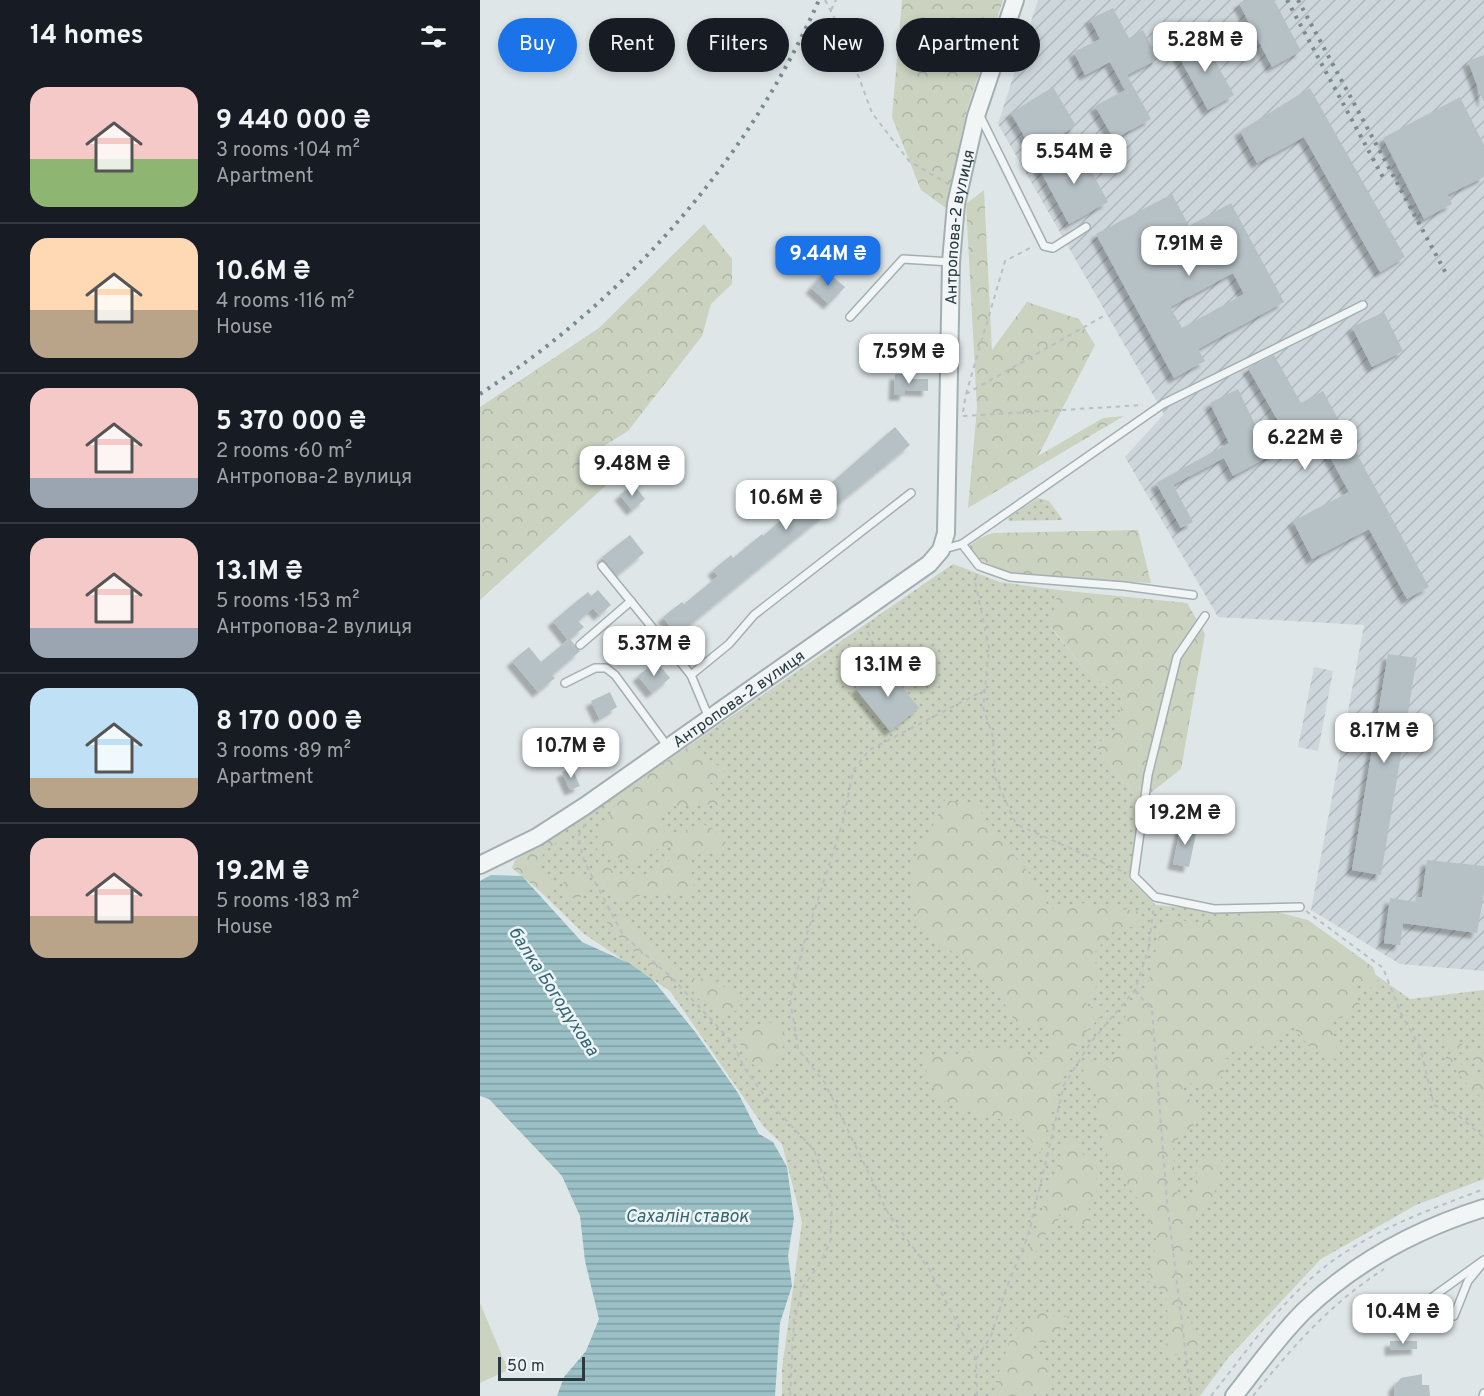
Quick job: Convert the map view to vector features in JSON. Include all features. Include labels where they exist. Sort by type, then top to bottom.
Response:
[{"type":"street","name":"Антропова-2 вулиця","points":[[480,865],[537,837],[585,806],[929,564],[941,550],[946,533],[951,262],[959,191],[978,111],[1015,0]]},
{"type":"street","points":[[1234,1396],[1303,1312],[1342,1277],[1387,1248],[1450,1218],[1484,1208]]},
{"type":"lane","points":[[978,111],[1044,246],[1053,248],[1086,227]]},
{"type":"lane","points":[[850,317],[903,259],[951,262]]},
{"type":"lane","points":[[941,550],[962,544],[1164,404],[1363,305]]},
{"type":"lane","points":[[691,675],[729,644],[754,615],[911,493]]},
{"type":"lane","points":[[962,544],[979,566],[1010,577],[1193,596]]},
{"type":"lane","points":[[602,566],[691,675],[709,718]]},
{"type":"lane","points":[[580,645],[631,601]]},
{"type":"lane","points":[[1205,616],[1177,657],[1148,775],[1134,876],[1155,897],[1214,909],[1300,907]]},
{"type":"lane","points":[[565,683],[595,668],[606,668],[615,675],[668,747]]},
{"type":"lane","points":[[1406,1316],[1484,1261]]},
{"type":"lane","points":[[1454,1316],[1468,1281],[1484,1261]]},
{"type":"path","points":[[825,0],[842,32],[872,113],[909,161],[959,191]]},
{"type":"path","points":[[831,10],[836,0]]},
{"type":"path","points":[[1042,242],[1005,261],[966,394],[962,417],[1164,404]]},
{"type":"path","points":[[966,394],[1107,314]]},
{"type":"path","points":[[979,566],[975,581],[989,648],[983,707],[993,737],[995,777],[1016,824],[1134,876]]},
{"type":"path","points":[[871,604],[868,633],[880,659]]},
{"type":"path","points":[[977,1396],[976,1359],[930,1269],[888,1215],[825,1083],[798,1049],[790,999],[804,943],[843,822],[853,771],[869,750],[984,690]]},
{"type":"path","points":[[585,806],[590,817],[578,836],[584,861],[623,935],[671,977],[734,1044],[743,1066],[769,1102],[814,1150],[832,1202],[830,1244],[819,1266],[803,1287],[794,1322],[790,1396]]},
{"type":"path","points":[[976,1359],[991,1336],[1006,1288],[1028,1236],[1064,1085],[1092,1042],[1135,990],[1148,951],[1155,897]]},
{"type":"path","points":[[1300,907],[1383,968],[1401,1014],[1420,1047],[1434,1105],[1458,1115],[1484,1138]]},
{"type":"path","points":[[1135,990],[1152,1010],[1167,1202],[1191,1396]]},
{"type":"path","points":[[1253,1396],[1291,1348],[1322,1317],[1352,1291],[1392,1264]]},
{"type":"shaded area","points":[[1038,0],[1484,0],[1484,971],[1400,964],[1311,910],[1364,625],[1218,617],[1125,457],[1164,414],[998,124],[1015,72],[1040,72],[1040,18],[1032,18]]},
{"type":"shaded area","points":[[1314,667],[1333,671],[1318,751],[1298,747]]},
{"type":"green space","points":[[902,0],[1003,0],[997,18],[900,18]]},
{"type":"green space","points":[[896,70],[979,72],[966,113],[946,208],[921,190],[892,117]]},
{"type":"green space","points":[[984,190],[992,350],[1027,302],[1079,319],[1095,345],[1038,456],[1103,418],[1124,416],[968,508],[977,408],[966,204]]},
{"type":"green space","points":[[704,224],[732,259],[732,284],[711,304],[702,336],[628,431],[599,449],[614,478],[480,600],[480,407],[599,328]]},
{"type":"green space","points":[[1038,498],[1049,501],[1063,520],[1009,521],[1008,518]]},
{"type":"green space","points":[[1138,530],[1151,583],[1010,575],[977,558],[968,547],[980,538],[993,533]]},
{"type":"green space","points":[[953,564],[1000,582],[1058,590],[1051,628],[1084,668],[1122,698],[1117,731],[1095,745],[1139,802],[1129,879],[1156,905],[1294,917],[1410,999],[1484,990],[1484,1179],[1416,1205],[1321,1259],[1228,1358],[1200,1396],[782,1396],[782,1369],[802,1222],[782,1144],[764,1127],[670,991],[584,934],[514,866]]},
{"type":"green space","points":[[1058,590],[1187,603],[1205,634],[1181,769],[1139,802],[1095,745],[1117,731],[1122,698],[1084,668],[1051,627]]},
{"type":"green space","points":[[692,744],[710,761],[724,769],[724,779],[710,783],[724,802],[717,808],[703,802],[695,806],[670,806],[658,819],[666,835],[674,837],[699,823],[711,827],[726,841],[720,852],[702,853],[689,859],[694,886],[687,895],[647,895],[620,899],[608,889],[608,884],[596,878],[592,867],[602,861],[623,874],[633,877],[642,876],[661,868],[678,850],[670,846],[654,850],[636,865],[599,851],[593,845],[623,791]]},
{"type":"green space","points":[[945,800],[978,805],[985,820],[1029,873],[1050,909],[1081,903],[1142,912],[1138,926],[1113,930],[1095,952],[1097,985],[1084,1008],[1113,1004],[1080,1038],[1059,1084],[1040,1154],[1016,1119],[991,1119],[938,1099],[920,1055],[953,1055],[1004,1047],[1045,1062],[1051,1045],[1050,1025],[1017,1026],[998,994],[987,981],[962,959],[918,928],[911,885],[916,853],[927,838]]},
{"type":"green space","points":[[560,833],[565,836],[545,851],[535,869],[551,882],[552,890],[542,893],[512,868],[515,860]]},
{"type":"green space","points":[[575,874],[583,878],[587,886],[583,894],[575,898],[567,894],[563,886],[567,878]]},
{"type":"green space","points":[[1269,910],[1308,920],[1373,967],[1381,991],[1349,980],[1360,1004],[1331,1024],[1339,1060],[1312,1050],[1292,1026],[1270,1051],[1255,1041],[1222,1057],[1229,1060],[1214,1094],[1181,1079],[1183,1091],[1203,1117],[1173,1143],[1175,1189],[1184,1208],[1195,1188],[1198,1159],[1222,1157],[1212,1197],[1203,1212],[1186,1230],[1191,1264],[1184,1306],[1202,1347],[1161,1359],[1169,1337],[1166,1293],[1147,1280],[1157,1241],[1144,1206],[1110,1166],[1098,1122],[1095,1089],[1082,1073],[1090,1061],[1105,1065],[1121,1047],[1125,1017],[1147,987],[1164,916],[1197,924]]},
{"type":"green space","points":[[618,915],[679,977],[669,986],[617,935],[606,921]]},
{"type":"green space","points":[[693,978],[713,979],[743,1001],[736,1011],[722,1013],[694,996]]},
{"type":"green space","points":[[773,1022],[784,1031],[783,1044],[779,1059],[768,1072],[748,1062],[739,1041],[746,1030]]},
{"type":"green space","points":[[1454,1039],[1484,1058],[1484,1076],[1477,1062],[1441,1040]]},
{"type":"green space","points":[[1442,1053],[1484,1078],[1484,1100],[1467,1084]]},
{"type":"green space","points":[[1069,1131],[1082,1154],[1096,1163],[1096,1198],[1088,1203],[1091,1225],[1075,1226],[1067,1217],[1067,1202],[1060,1208],[1059,1219],[1047,1232],[1028,1265],[1028,1253]]},
{"type":"green space","points":[[480,1303],[508,1370],[480,1383]]},
{"type":"green space","points":[[1044,1310],[1056,1318],[1070,1316],[1048,1343],[1031,1341],[1040,1363],[1047,1366],[1053,1386],[1027,1396],[998,1396],[996,1381],[1013,1331]]},
{"type":"water","name":"Сахалін ставок","points":[[491,875],[522,876],[582,942],[629,963],[653,980],[696,1033],[738,1093],[759,1134],[773,1142],[787,1167],[794,1218],[788,1256],[792,1286],[780,1323],[775,1396],[557,1396],[564,1377],[586,1351],[599,1319],[585,1261],[580,1216],[562,1176],[489,1099],[480,1096],[480,881]]},
{"type":"building","points":[[1245,0],[1274,0],[1301,51],[1272,67],[1239,3]]},
{"type":"building","points":[[1113,8],[1129,38],[1143,30],[1158,59],[1127,75],[1151,119],[1114,139],[1095,106],[1125,90],[1110,62],[1085,75],[1074,52],[1100,39],[1090,19]]},
{"type":"building","points":[[1202,37],[1234,95],[1208,110],[1176,51]]},
{"type":"building","points":[[1484,55],[1484,101],[1483,101],[1468,61]]},
{"type":"building","points":[[1053,87],[1076,126],[1033,151],[1011,113]]},
{"type":"building","points":[[1310,88],[1405,257],[1380,272],[1304,137],[1257,163],[1240,131]]},
{"type":"building","points":[[1460,97],[1484,145],[1484,177],[1447,195],[1452,204],[1424,219],[1383,138]]},
{"type":"building","points":[[1078,146],[1108,202],[1069,224],[1039,168]]},
{"type":"building","points":[[1172,194],[1189,226],[1231,203],[1284,302],[1198,349],[1205,361],[1174,378],[1096,234]],"holes":[[[1233,273],[1244,294],[1182,328],[1170,307]]]},
{"type":"building","points":[[826,271],[845,287],[829,304],[811,288]]},
{"type":"building","points":[[1384,312],[1403,351],[1372,367],[1352,327]]},
{"type":"building","points":[[1274,355],[1301,403],[1323,391],[1429,587],[1407,599],[1369,529],[1312,559],[1293,521],[1349,492],[1316,431],[1233,476],[1224,458],[1173,485],[1193,522],[1181,528],[1156,483],[1229,443],[1210,403],[1238,389],[1262,439],[1282,428],[1248,368]]},
{"type":"building","points":[[895,374],[905,374],[905,379],[928,379],[928,391],[905,390],[905,395],[894,395]]},
{"type":"building","points":[[895,427],[910,445],[677,635],[663,617],[682,602],[684,604],[718,576],[713,570],[731,555],[733,558],[762,534],[763,536],[817,489],[820,493]]},
{"type":"building","points":[[633,484],[645,499],[632,510],[620,495]]},
{"type":"building","points":[[630,535],[644,553],[617,575],[602,557]]},
{"type":"building","points":[[598,590],[611,605],[599,615],[593,608],[578,621],[584,627],[570,639],[580,651],[552,675],[555,678],[538,692],[512,661],[529,647],[541,662],[568,640],[553,621],[588,592],[591,596]]},
{"type":"building","points":[[1388,654],[1417,658],[1381,875],[1352,870]]},
{"type":"building","points":[[656,661],[670,678],[652,693],[638,676]]},
{"type":"building","points":[[885,666],[919,708],[890,731],[856,689]]},
{"type":"building","points":[[610,692],[617,707],[599,718],[591,701]]},
{"type":"building","points":[[572,768],[580,786],[570,790],[562,772]]},
{"type":"building","points":[[1181,826],[1197,829],[1189,867],[1173,864]]},
{"type":"building","points":[[1427,860],[1484,866],[1484,893],[1477,933],[1403,923],[1400,945],[1384,943],[1390,898],[1416,902],[1416,897],[1422,897]]},
{"type":"building","points":[[1390,1341],[1417,1341],[1417,1349],[1390,1350]]},
{"type":"building","points":[[1422,1374],[1422,1385],[1429,1385],[1430,1396],[1394,1396],[1394,1386],[1401,1378]]},
{"type":"railway","points":[[480,394],[534,356],[585,314],[633,269],[678,221],[719,170],[756,116],[790,59],[819,0]]},
{"type":"railway","points":[[1287,0],[1385,181]]},
{"type":"railway","points":[[1298,0],[1448,277]]},
{"type":"water label","name":"балка Богодухова","points":[[554,991]]}]
